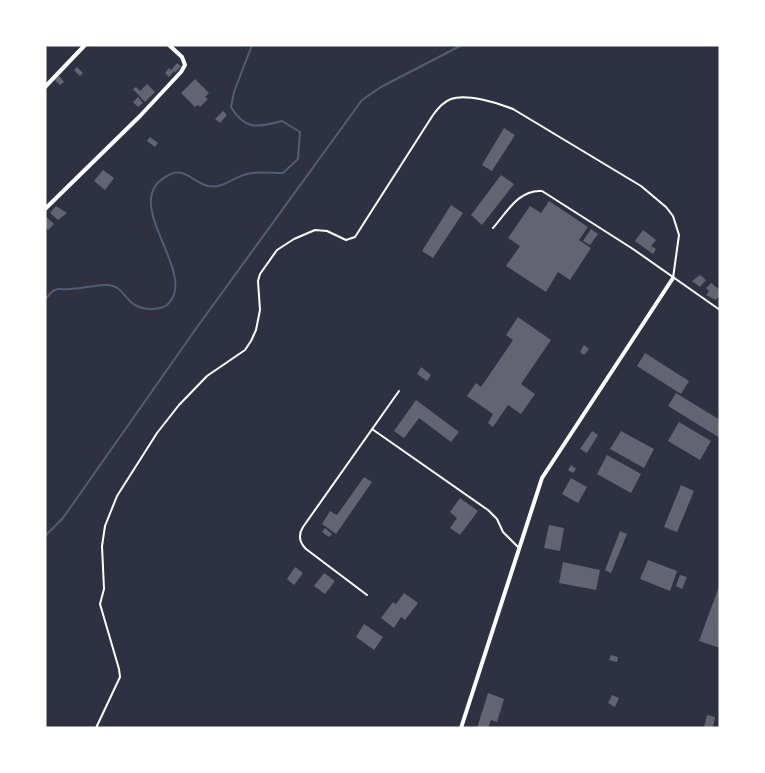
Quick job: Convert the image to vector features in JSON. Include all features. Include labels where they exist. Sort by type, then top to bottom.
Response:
[{"type":"street","points":[[45,87],[85,45]]},
{"type":"street","points":[[45,209],[140,116],[181,72],[185,65],[182,57],[169,45]]},
{"type":"street","points":[[461,728],[542,478],[673,278]]},
{"type":"lane","points":[[96,728],[120,677],[100,604],[104,589],[102,546],[105,526],[117,496],[179,405],[207,376],[245,350],[251,341],[259,318],[258,281],[260,274],[277,250],[294,239],[315,230],[327,231],[346,240],[355,237],[433,115],[445,101],[458,97],[500,104],[513,109],[650,192],[666,207],[677,225],[679,235],[673,278]]},
{"type":"lane","points":[[493,228],[519,197],[533,190],[542,191],[633,249],[720,310]]},
{"type":"lane","points":[[367,595],[306,549],[301,543],[300,535],[303,527],[399,392]]},
{"type":"lane","points":[[372,429],[488,510],[519,548]]},
{"type":"building","points":[[177,63],[181,66],[169,77],[165,73]]},
{"type":"building","points":[[77,67],[83,73],[80,76],[74,70]]},
{"type":"building","points":[[59,76],[64,82],[60,85],[55,80]]},
{"type":"building","points":[[195,79],[209,93],[205,97],[208,99],[200,107],[198,105],[195,107],[181,93]]},
{"type":"building","points":[[147,84],[155,92],[145,102],[133,89],[136,87],[140,91]]},
{"type":"building","points":[[138,97],[143,103],[138,107],[133,102]]},
{"type":"building","points":[[223,111],[227,115],[220,123],[215,119]]},
{"type":"building","points":[[504,128],[515,135],[492,171],[482,165]]},
{"type":"building","points":[[150,137],[158,143],[155,147],[147,141]]},
{"type":"building","points":[[103,170],[114,178],[105,190],[94,181]]},
{"type":"building","points":[[501,175],[514,184],[482,225],[471,215]]},
{"type":"building","points":[[549,201],[588,227],[579,240],[591,248],[570,280],[558,272],[546,292],[506,266],[520,246],[508,238],[530,206],[541,213]]},
{"type":"building","points":[[451,205],[463,213],[433,258],[422,251]]},
{"type":"building","points":[[56,206],[67,213],[58,220],[50,213]]},
{"type":"building","points":[[45,216],[54,224],[48,230],[45,227]]},
{"type":"building","points":[[591,229],[598,234],[590,245],[583,241]]},
{"type":"building","points":[[643,230],[656,240],[651,246],[656,249],[653,254],[635,241]]},
{"type":"building","points":[[700,275],[706,280],[700,287],[692,281]]},
{"type":"building","points":[[711,283],[720,290],[720,295],[716,300],[706,295],[709,291],[706,288]]},
{"type":"building","points":[[518,317],[551,340],[521,384],[535,394],[521,414],[508,405],[493,427],[488,423],[493,414],[467,396],[476,383],[481,387],[513,340],[506,335]]},
{"type":"building","points":[[584,345],[589,349],[584,355],[580,352]]},
{"type":"building","points":[[645,353],[689,381],[681,394],[637,366]]},
{"type":"building","points":[[421,367],[431,375],[427,381],[417,374]]},
{"type":"building","points":[[676,393],[720,420],[720,438],[668,406]]},
{"type":"building","points":[[416,400],[459,432],[451,442],[419,418],[404,438],[394,431]]},
{"type":"building","points":[[679,422],[711,441],[700,460],[668,441]]},
{"type":"building","points":[[592,431],[598,435],[587,453],[580,449]]},
{"type":"building","points":[[621,431],[654,449],[644,468],[610,449]]},
{"type":"building","points":[[607,455],[641,474],[631,493],[597,474]]},
{"type":"building","points":[[571,465],[576,469],[573,473],[568,470]]},
{"type":"building","points":[[364,477],[372,482],[336,534],[322,524],[330,511],[337,515]]},
{"type":"building","points":[[571,478],[587,487],[578,503],[562,494]]},
{"type":"building","points":[[681,485],[694,491],[677,532],[664,527]]},
{"type":"building","points":[[460,498],[478,511],[460,535],[450,528],[457,518],[450,512]]},
{"type":"building","points":[[549,525],[564,528],[560,551],[544,548]]},
{"type":"building","points":[[325,528],[332,534],[329,537],[322,532]]},
{"type":"building","points":[[620,531],[627,534],[611,573],[605,570]]},
{"type":"building","points":[[648,560],[677,571],[670,591],[640,579]]},
{"type":"building","points":[[563,562],[600,570],[596,590],[559,583]]},
{"type":"building","points":[[295,567],[303,573],[294,585],[287,579]]},
{"type":"building","points":[[324,573],[335,581],[325,594],[314,586]]},
{"type":"building","points":[[680,575],[687,577],[682,589],[676,586]]},
{"type":"building","points":[[720,584],[720,648],[699,641]]},
{"type":"building","points":[[404,593],[418,603],[405,620],[401,617],[394,628],[381,618],[393,602],[396,604]]},
{"type":"building","points":[[364,624],[383,637],[374,650],[356,637]]},
{"type":"building","points":[[611,655],[618,657],[617,662],[609,660]]},
{"type":"building","points":[[488,693],[504,699],[497,722],[491,720],[488,728],[477,728]]},
{"type":"building","points":[[612,695],[619,698],[615,707],[608,703]]},
{"type":"building","points":[[707,715],[715,717],[713,728],[704,727]]},
{"type":"waterway","points":[[45,299],[56,289],[109,285],[119,289],[130,301],[142,308],[154,309],[167,305],[175,291],[174,275],[153,218],[151,201],[156,185],[171,174],[181,173],[208,186],[218,186],[251,173],[283,173],[298,159],[300,132],[282,121],[259,126],[247,124],[236,115],[231,107],[234,92],[252,45]]},
{"type":"waterway","points":[[45,536],[63,518],[195,330],[362,100],[381,87],[462,45]]}]
